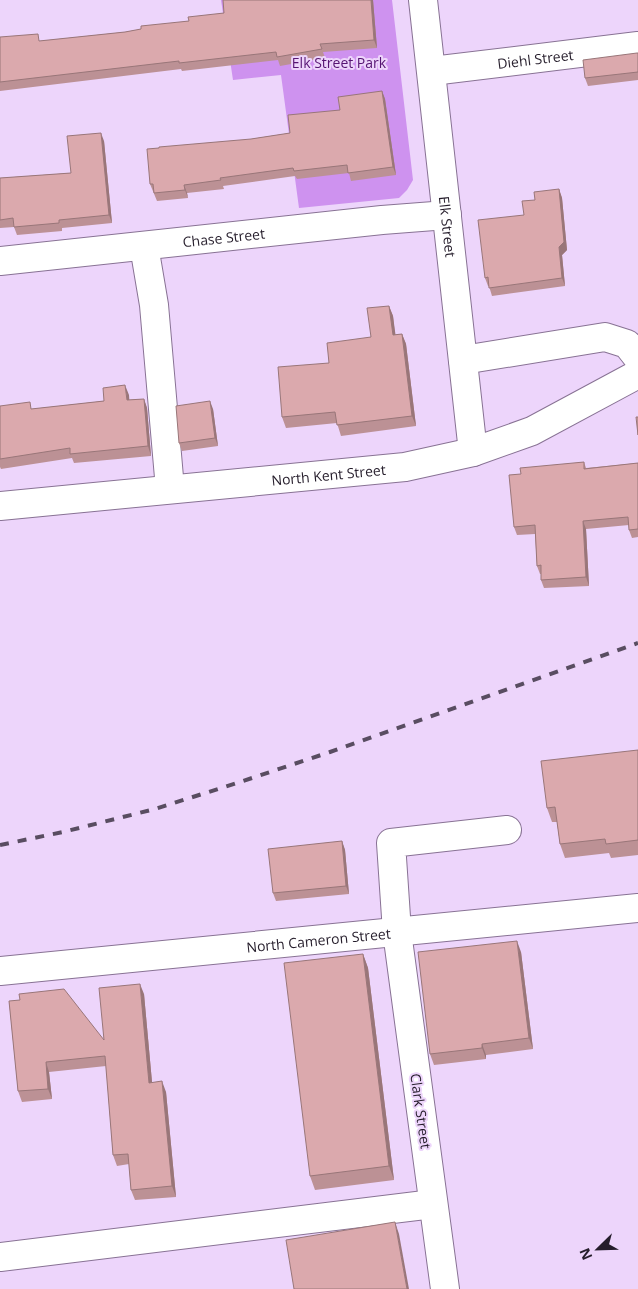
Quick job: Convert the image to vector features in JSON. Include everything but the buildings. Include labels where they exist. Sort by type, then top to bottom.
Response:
[{"type":"street","name":"Elk Street","points":[[423,0],[473,452]]},
{"type":"street","name":"Diehl Street","points":[[432,71],[638,46]]},
{"type":"street","name":"Chase Street","points":[[0,261],[382,220],[447,215]]},
{"type":"street","points":[[144,246],[154,305],[170,489]]},
{"type":"street","points":[[463,360],[605,337],[628,344],[638,358]]},
{"type":"street","name":"North Kent Street","points":[[0,506],[405,467],[473,452],[532,431],[638,374]]},
{"type":"street","name":"Clark Street","points":[[445,1289],[397,932],[391,842],[507,830]]},
{"type":"street","name":"North Cameron Street","points":[[0,971],[638,908]]},
{"type":"street","points":[[0,1257],[433,1204]]},
{"type":"green space","name":"Elk Street Park","points":[[221,0],[392,0],[413,180],[399,198],[299,208],[281,75],[233,80]]},
{"type":"railway","points":[[0,845],[63,832],[155,809],[330,752],[638,643]]}]
